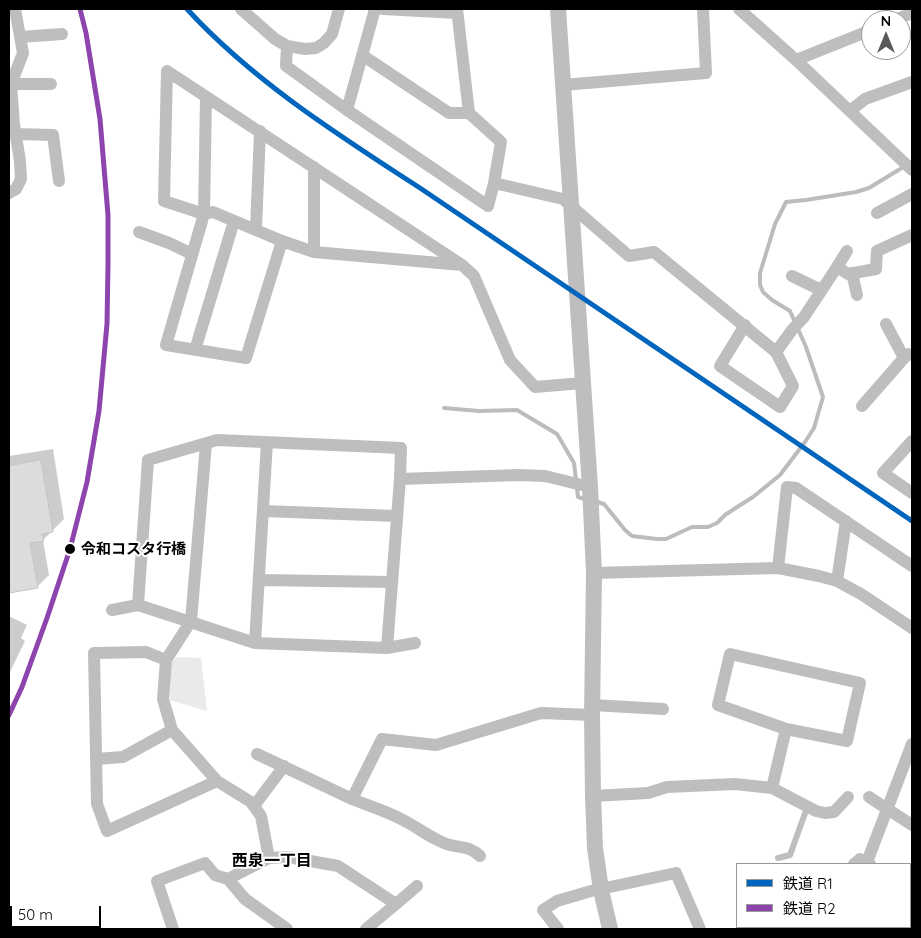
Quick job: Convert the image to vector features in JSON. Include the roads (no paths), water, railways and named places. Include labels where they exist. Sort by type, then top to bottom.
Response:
[{"type":"street","points":[[9,193],[16,189],[21,179],[20,161],[13,127],[10,84],[23,54],[16,35],[15,9]]},
{"type":"street","points":[[241,9],[275,39],[287,46],[305,50],[316,48],[324,43],[332,34],[339,9]]},
{"type":"street","points":[[347,110],[375,9]]},
{"type":"street","points":[[287,46],[286,66],[488,206],[494,183],[500,142],[469,113],[457,11],[383,9]]},
{"type":"street","points":[[558,9],[594,573],[592,710],[595,848],[601,890],[610,929]]},
{"type":"street","points":[[564,85],[706,73],[702,9]]},
{"type":"street","points":[[740,9],[850,111],[907,156],[912,170]]},
{"type":"street","points":[[16,35],[62,34]]},
{"type":"street","points":[[796,60],[861,34]]},
{"type":"street","points":[[362,56],[449,113],[469,113]]},
{"type":"street","points":[[462,264],[314,252],[282,241],[213,212],[204,214],[164,201],[167,71],[462,264],[474,276],[510,360],[535,387],[583,383]]},
{"type":"street","points":[[850,111],[864,99],[912,82]]},
{"type":"street","points":[[10,84],[51,84]]},
{"type":"street","points":[[206,97],[204,214],[166,345],[246,358],[282,241]]},
{"type":"street","points":[[13,127],[53,135],[59,181]]},
{"type":"street","points":[[256,229],[260,131]]},
{"type":"street","points":[[314,167],[314,252]]},
{"type":"street","points":[[494,183],[563,199],[629,256],[654,252],[745,325],[776,352],[793,386],[780,406],[720,366],[745,325]]},
{"type":"street","points":[[877,213],[912,194]]},
{"type":"street","points":[[195,350],[234,221]]},
{"type":"street","points":[[139,232],[192,254]]},
{"type":"street","points":[[837,266],[848,274],[876,269],[878,252],[912,235]]},
{"type":"street","points":[[776,352],[804,317],[846,251]]},
{"type":"street","points":[[852,273],[858,295]]},
{"type":"street","points":[[792,276],[822,290]]},
{"type":"street","points":[[862,406],[908,358],[886,324]]},
{"type":"street","points":[[138,605],[148,460],[217,440],[400,448],[400,479],[387,648]]},
{"type":"street","points":[[912,441],[883,473],[912,493]]},
{"type":"street","points":[[255,643],[267,442]]},
{"type":"street","points":[[206,444],[190,621],[166,660],[163,699],[172,730],[217,781],[251,802],[261,816],[269,858]]},
{"type":"street","points":[[400,479],[519,475],[546,476],[590,487]]},
{"type":"street","points":[[778,568],[788,487],[796,488],[912,566]]},
{"type":"street","points":[[263,511],[396,516]]},
{"type":"street","points":[[837,581],[846,521]]},
{"type":"street","points":[[594,573],[778,568],[837,581],[861,594],[912,628]]},
{"type":"street","points":[[259,580],[392,582]]},
{"type":"street","points":[[112,610],[138,605],[255,643],[387,648],[415,643]]},
{"type":"street","points":[[166,660],[146,652],[94,653],[97,804],[107,831],[217,781]]},
{"type":"street","points":[[730,654],[860,683],[847,741],[786,729],[718,705],[730,654]]},
{"type":"street","points":[[352,799],[382,739],[436,745],[541,713],[663,709]]},
{"type":"street","points":[[772,788],[786,729]]},
{"type":"street","points":[[96,759],[123,756],[172,730]]},
{"type":"street","points":[[855,863],[860,859],[868,863],[887,808],[910,758],[912,744]]},
{"type":"street","points":[[257,754],[352,799],[403,819],[427,835],[446,844],[474,850],[480,856]]},
{"type":"street","points":[[254,806],[284,766]]},
{"type":"street","points":[[593,796],[648,793],[677,786],[735,784],[772,788],[816,811],[825,813],[834,812],[848,797]]},
{"type":"street","points":[[869,797],[912,825]]},
{"type":"street","points":[[228,879],[269,858],[288,857],[338,866],[396,904]]},
{"type":"street","points":[[173,929],[157,881],[205,863],[215,875],[228,879],[245,899],[287,929]]},
{"type":"street","points":[[558,929],[543,910],[557,901],[590,891],[676,872],[700,929]]},
{"type":"street","points":[[366,929],[417,886]]},
{"type":"lane","points":[[778,858],[790,855],[808,806]]},
{"type":"waterway","points":[[594,501],[604,504],[632,536],[666,539],[692,527],[708,527],[717,523],[725,515],[753,497],[780,475],[814,428],[823,397],[806,347],[790,311],[772,300],[763,292],[760,285],[760,273],[775,224],[786,202],[856,192],[869,188],[905,166]]},
{"type":"waterway","points":[[444,408],[479,411],[517,410],[557,434],[574,463],[578,497],[585,499]]},
{"type":"rail line","name":"R2","points":[[9,715],[22,687],[70,549],[87,482],[99,411],[107,324],[108,215],[100,119],[86,33],[80,9]]},
{"type":"rail line","name":"R1","points":[[187,9],[240,60],[299,107],[912,521]]},
{"type":"place","name":"令和コスタ行橋","points":[[70,549]]},
{"type":"district","name":"西泉一丁目","points":[[272,861]]}]
